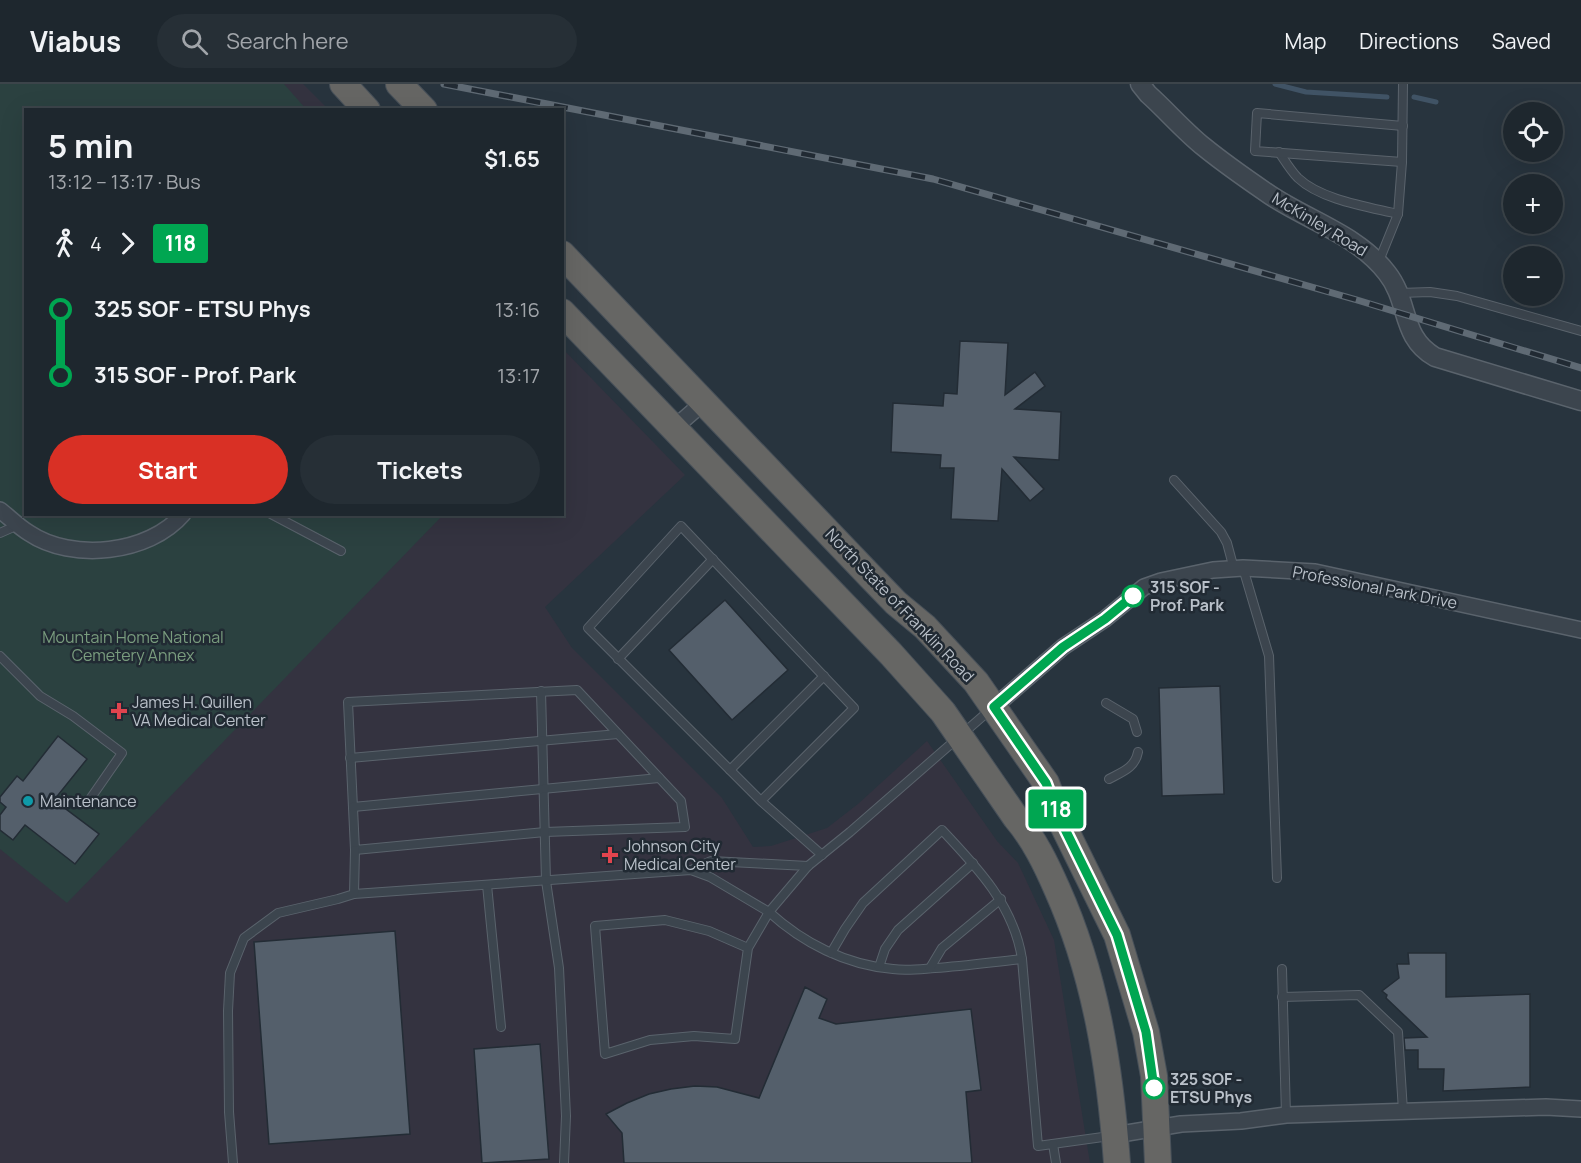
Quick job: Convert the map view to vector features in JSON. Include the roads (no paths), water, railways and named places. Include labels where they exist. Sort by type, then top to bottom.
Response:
[{"type":"highway","points":[[343,84],[365,108]]},
{"type":"highway","points":[[399,84],[421,108]]},
{"type":"highway","name":"North State of Franklin Road","points":[[564,256],[896,603],[925,627],[976,682],[1046,783],[1058,815],[1117,935],[1146,1032],[1154,1076],[1158,1163]]},
{"type":"highway","points":[[564,314],[944,712],[1016,818],[1029,833],[1067,911],[1084,961],[1100,1023],[1110,1082],[1117,1163]]},
{"type":"street","name":"McKinley Road","points":[[1140,84],[1212,153],[1272,197],[1368,250],[1389,274],[1400,293],[1412,335],[1423,351],[1435,357],[1581,401]]},
{"type":"street","points":[[674,428],[704,402]]},
{"type":"street","points":[[0,510],[29,534],[58,546],[86,551],[112,550],[148,539],[176,523],[181,516]]},
{"type":"street","name":"Professional Park Drive","points":[[994,707],[1063,647],[1105,619],[1144,587],[1213,570],[1238,568],[1315,572],[1581,630]]},
{"type":"street","points":[[1115,1135],[1180,1124],[1241,1121],[1286,1115],[1546,1107],[1581,1109]]},
{"type":"lane","points":[[1378,262],[1398,214],[1402,162],[1403,84]]},
{"type":"lane","points":[[1402,126],[1257,113],[1256,150],[1402,162]]},
{"type":"lane","points":[[1279,152],[1299,179],[1321,192],[1352,203],[1398,214]]},
{"type":"lane","points":[[1400,293],[1431,292],[1457,296],[1581,331]]},
{"type":"lane","points":[[1174,480],[1221,532],[1227,543],[1269,656],[1277,878]]},
{"type":"lane","points":[[275,516],[341,551]]},
{"type":"lane","points":[[0,532],[19,525]]},
{"type":"lane","points":[[761,801],[854,708],[681,526],[588,628],[761,801],[822,855]]},
{"type":"lane","points":[[618,658],[713,559]]},
{"type":"lane","points":[[0,656],[40,696],[73,716],[122,753],[87,802]]},
{"type":"lane","points":[[730,770],[824,676]]},
{"type":"lane","points":[[354,894],[355,850],[348,702],[577,690],[681,801],[685,827],[545,832],[355,850]]},
{"type":"lane","points":[[541,691],[546,881],[559,968],[566,1116],[564,1163]]},
{"type":"lane","points":[[1106,703],[1133,719],[1137,732]]},
{"type":"lane","points":[[748,948],[709,931],[665,920],[595,926],[605,1054],[650,1040],[694,1036],[735,1039],[748,948],[768,912],[808,866],[994,707]]},
{"type":"lane","points":[[350,758],[618,734]]},
{"type":"lane","points":[[1109,779],[1130,768],[1137,760],[1138,752]]},
{"type":"lane","points":[[353,807],[659,778]]},
{"type":"lane","points":[[831,953],[863,903],[942,830],[973,863],[1001,899],[1013,923],[1023,959],[1038,1146],[1115,1135]]},
{"type":"lane","points":[[233,1163],[229,1112],[230,973],[244,938],[278,912],[354,894],[692,870],[711,861],[808,866]]},
{"type":"lane","points":[[879,967],[885,949],[898,930],[973,863]]},
{"type":"lane","points":[[692,870],[710,877],[768,912],[786,928],[815,946],[847,959],[893,969],[930,968],[1023,959]]},
{"type":"lane","points":[[487,885],[501,1027]]},
{"type":"lane","points":[[930,968],[942,948],[1001,899]]},
{"type":"lane","points":[[1282,969],[1286,1115]]},
{"type":"lane","points":[[1282,998],[1359,996],[1398,1032],[1403,1112]]},
{"type":"lane","points":[[1053,1144],[1056,1163]]},
{"type":"waterway","points":[[1275,84],[1306,92],[1387,97]]},
{"type":"waterway","points":[[1414,97],[1436,102]]},
{"type":"railway","points":[[444,84],[933,179],[1357,300],[1581,368]]},
{"type":"place","name":"315 SOF - Prof. Park","points":[[1133,596]]},
{"type":"place","name":"James H. Quillen VA Medical Center","points":[[119,711]]},
{"type":"place","name":"Maintenance","points":[[28,801]]},
{"type":"place","name":"Johnson City Medical Center","points":[[610,855]]},
{"type":"place","name":"325 SOF - ETSU Phys","points":[[1154,1088]]},
{"type":"park label","name":"Mountain Home National Cemetery Annex","points":[[133,646]]}]
